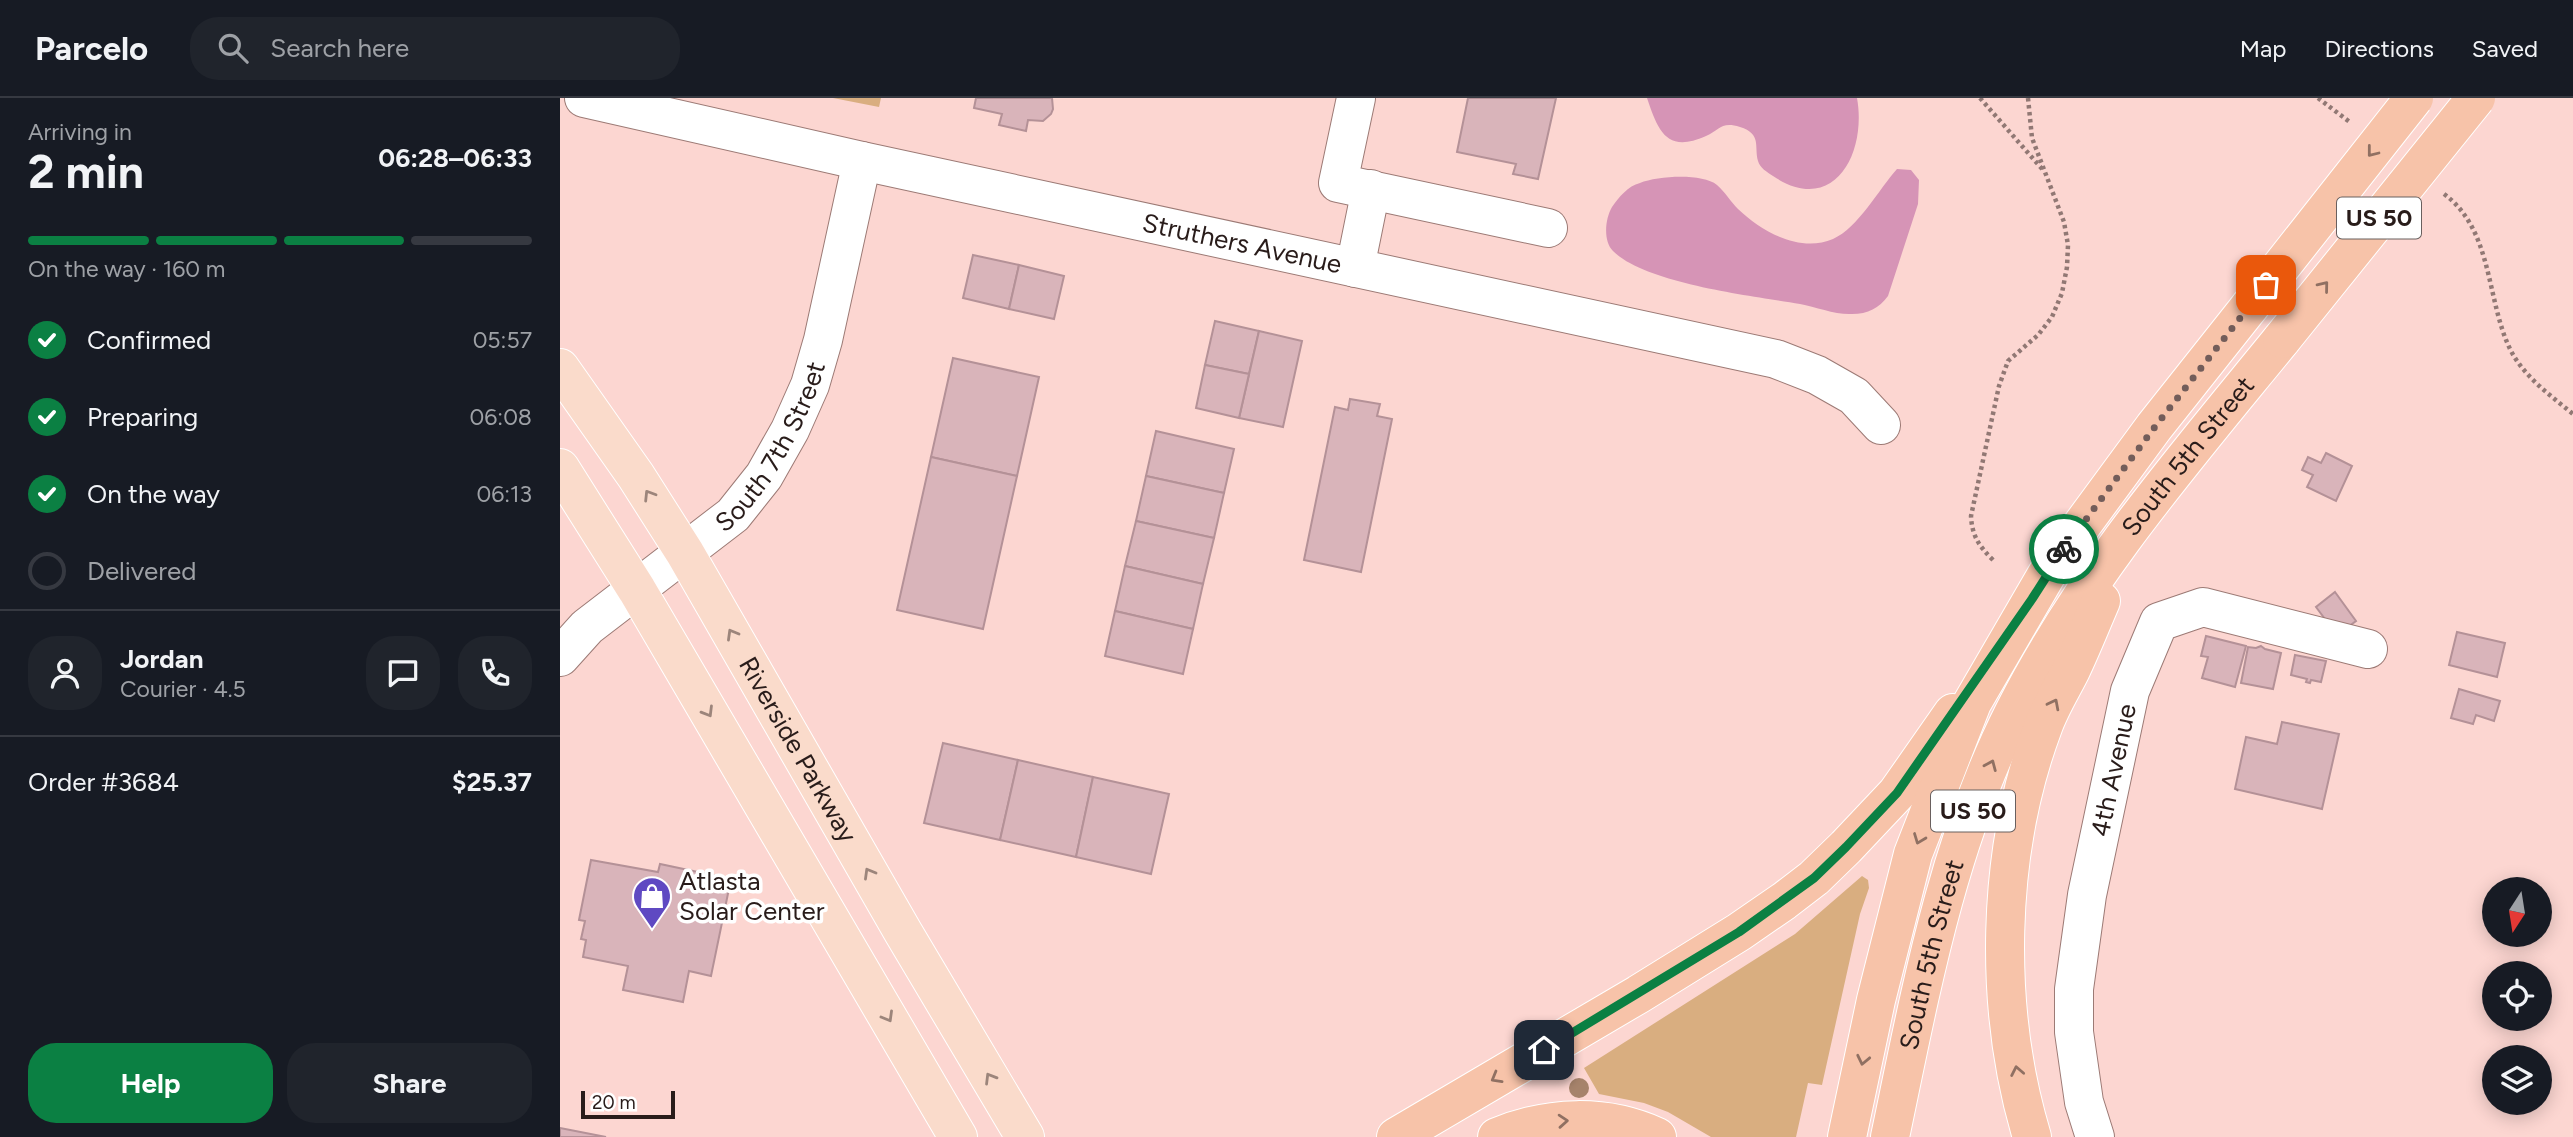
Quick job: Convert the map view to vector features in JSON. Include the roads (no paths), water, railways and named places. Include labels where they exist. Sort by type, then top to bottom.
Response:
[{"type":"highway","name":"South 5th Street","points":[[1847,1137],[1876,1000],[1913,855],[1972,704],[2051,567],[2138,449],[2414,98]]},
{"type":"highway","name":"South 5th Street","points":[[1890,1137],[1936,930],[1983,783],[2014,713],[2066,619],[2136,518],[2476,98]]},
{"type":"highway","points":[[2032,1137],[2016,1069],[2007,1001],[2005,941],[2013,838],[2043,726],[2073,667],[2136,518]]},
{"type":"highway","points":[[1396,1137],[1728,939],[1814,878],[1897,793],[2032,599]]},
{"type":"highway","points":[[1497,1137],[1525,1126],[1581,1119],[1609,1122],[1657,1137]]},
{"type":"main road","name":"Riverside Parkway","points":[[560,368],[636,476],[685,553],[1025,1137]]},
{"type":"main road","points":[[560,468],[637,590],[958,1137]]},
{"type":"street","name":"Struthers Avenue","points":[[584,98],[1776,359],[1817,375],[1854,396],[1881,425]]},
{"type":"street","points":[[1356,98],[1338,183],[1548,228]]},
{"type":"street","name":"South 7th Street","points":[[560,657],[587,627],[733,515],[764,476],[790,430],[810,385],[823,340],[862,161]]},
{"type":"street","points":[[1355,268],[1371,189]]},
{"type":"street","name":"4th Avenue","points":[[2095,1137],[2084,1102],[2077,1055],[2074,989],[2087,895],[2130,691],[2159,622],[2203,607],[2368,649]]},
{"type":"place","name":"Atlasta Solar Center","points":[[652,930]]}]
